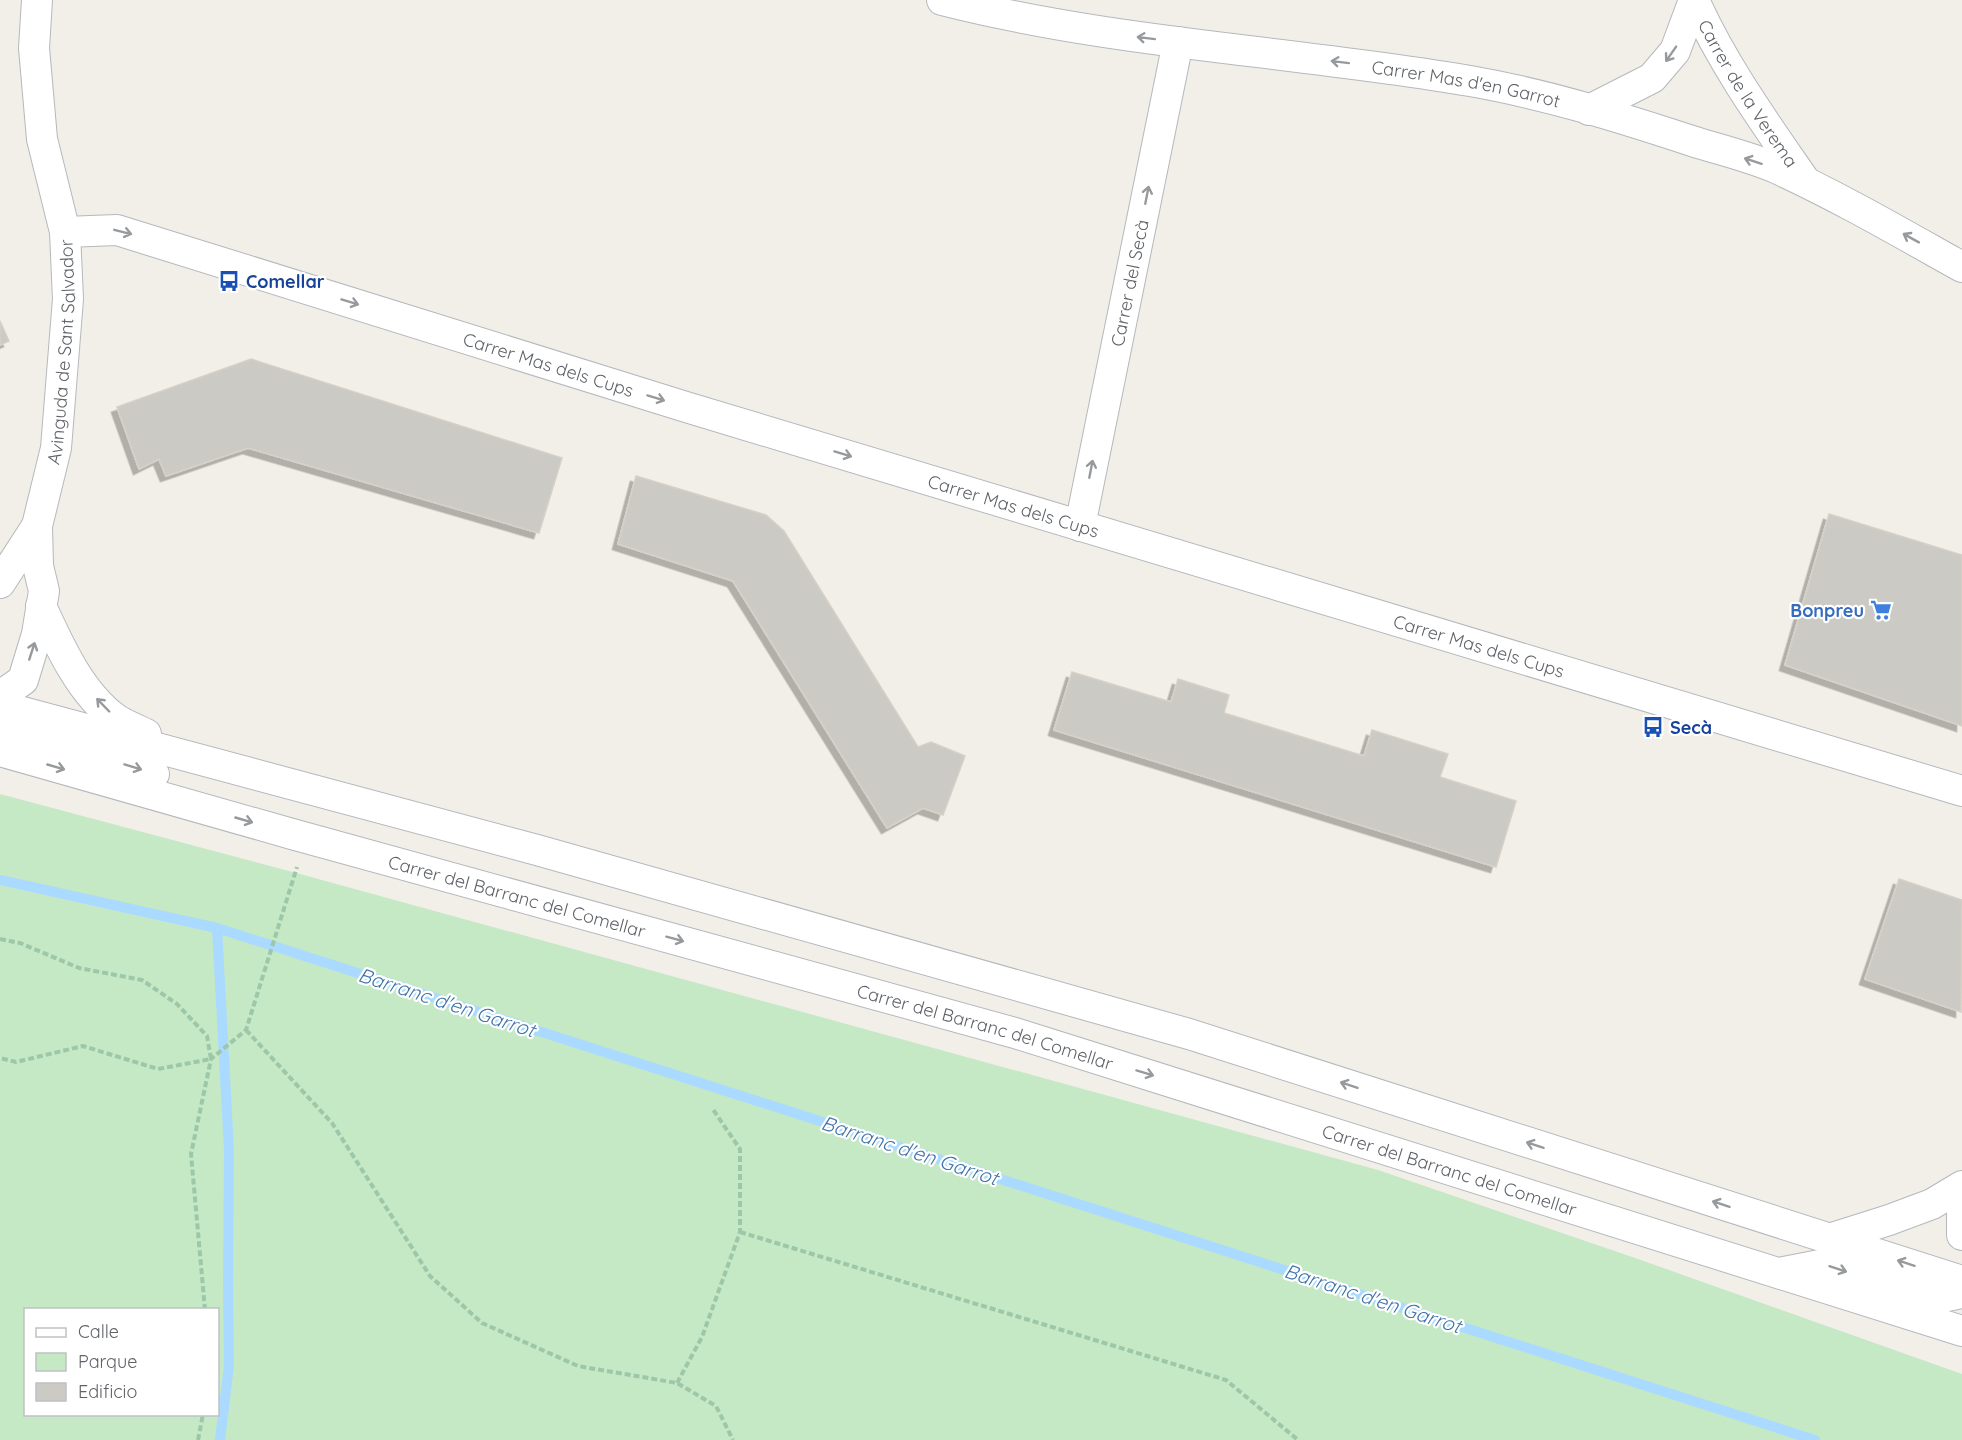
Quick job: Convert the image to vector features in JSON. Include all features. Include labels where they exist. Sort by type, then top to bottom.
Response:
[{"type":"street","name":"Avinguda de Sant Salvador","points":[[0,696],[23,680],[37,634],[44,591],[38,566],[37,526],[56,448],[68,299],[65,232],[42,139],[34,48],[37,0]]},
{"type":"street","name":"Carrer Mas d'en Garrot","points":[[942,0],[994,13],[1178,42],[1372,66],[1473,82],[1589,110],[1775,168],[1863,211],[1962,267]]},
{"type":"street","name":"Carrer de la Verema","points":[[1589,110],[1652,78],[1675,51],[1694,0]]},
{"type":"street","name":"Carrer de la Verema","points":[[1694,0],[1704,23],[1748,99],[1807,183]]},
{"type":"street","name":"Carrer del Secà","points":[[1080,526],[1178,42]]},
{"type":"street","name":"Carrer Mas dels Cups","points":[[65,232],[117,230],[686,407],[1962,791]]},
{"type":"street","name":"Avinguda de Sant Salvador","points":[[0,583],[37,526]]},
{"type":"street","name":"Avinguda de Sant Salvador","points":[[41,606],[75,673],[116,719],[146,734],[230,767]]},
{"type":"street","points":[[0,706],[549,854],[1189,1034],[1962,1281]]},
{"type":"street","points":[[0,720],[3,725],[35,737],[156,774],[175,801]]},
{"type":"street","name":"Carrer del Barranc del Comellar","points":[[0,751],[306,838],[1015,1033],[1962,1331]]},
{"type":"street","points":[[1829,1239],[1932,1204],[1962,1186]]},
{"type":"street","points":[[1962,1206],[1962,1235]]},
{"type":"street","points":[[1781,1273],[1825,1264],[1933,1299],[1962,1293]]},
{"type":"path","points":[[0,1058],[16,1062],[83,1047],[158,1069],[211,1059],[246,1030],[306,838]]},
{"type":"path","points":[[0,939],[20,943],[79,968],[142,980],[177,1004],[207,1036],[211,1059],[191,1154],[205,1308]]},
{"type":"path","points":[[246,1030],[332,1123],[430,1276],[482,1323],[578,1366],[677,1383],[716,1406],[733,1440]]},
{"type":"path","points":[[677,1383],[702,1337],[740,1232],[740,1149],[712,1108]]},
{"type":"path","points":[[740,1232],[1226,1380],[1298,1440]]},
{"type":"path","points":[[198,1440],[203,1416]]},
{"type":"green space","points":[[0,794],[1378,1170],[1962,1374],[1962,1440],[0,1440]]},
{"type":"building","points":[[0,321],[9,341],[0,345]]},
{"type":"building","points":[[251,359],[562,458],[539,533],[248,448],[166,476],[159,459],[139,469],[117,407]]},
{"type":"building","points":[[636,476],[766,515],[784,531],[918,747],[931,742],[965,756],[943,815],[923,808],[887,828],[733,581],[618,544]]},
{"type":"building","name":"Bonpreu","points":[[1829,514],[1962,555],[1962,726],[1785,665]]},
{"type":"building","points":[[1072,672],[1171,702],[1178,679],[1229,695],[1224,713],[1364,756],[1372,730],[1448,754],[1440,777],[1516,801],[1496,867],[1054,730]]},
{"type":"building","points":[[1899,879],[1962,900],[1961,1012],[1865,979]]},
{"type":"waterway","name":"Barranc d'en Garrot","points":[[0,880],[217,928],[1815,1440]]},
{"type":"waterway","points":[[217,928],[229,1150],[229,1366],[220,1440]]},
{"type":"place","name":"Comellar","points":[[229,281]]},
{"type":"place","name":"Bonpreu","points":[[1881,610]]},
{"type":"place","name":"Secà","points":[[1653,727]]}]
